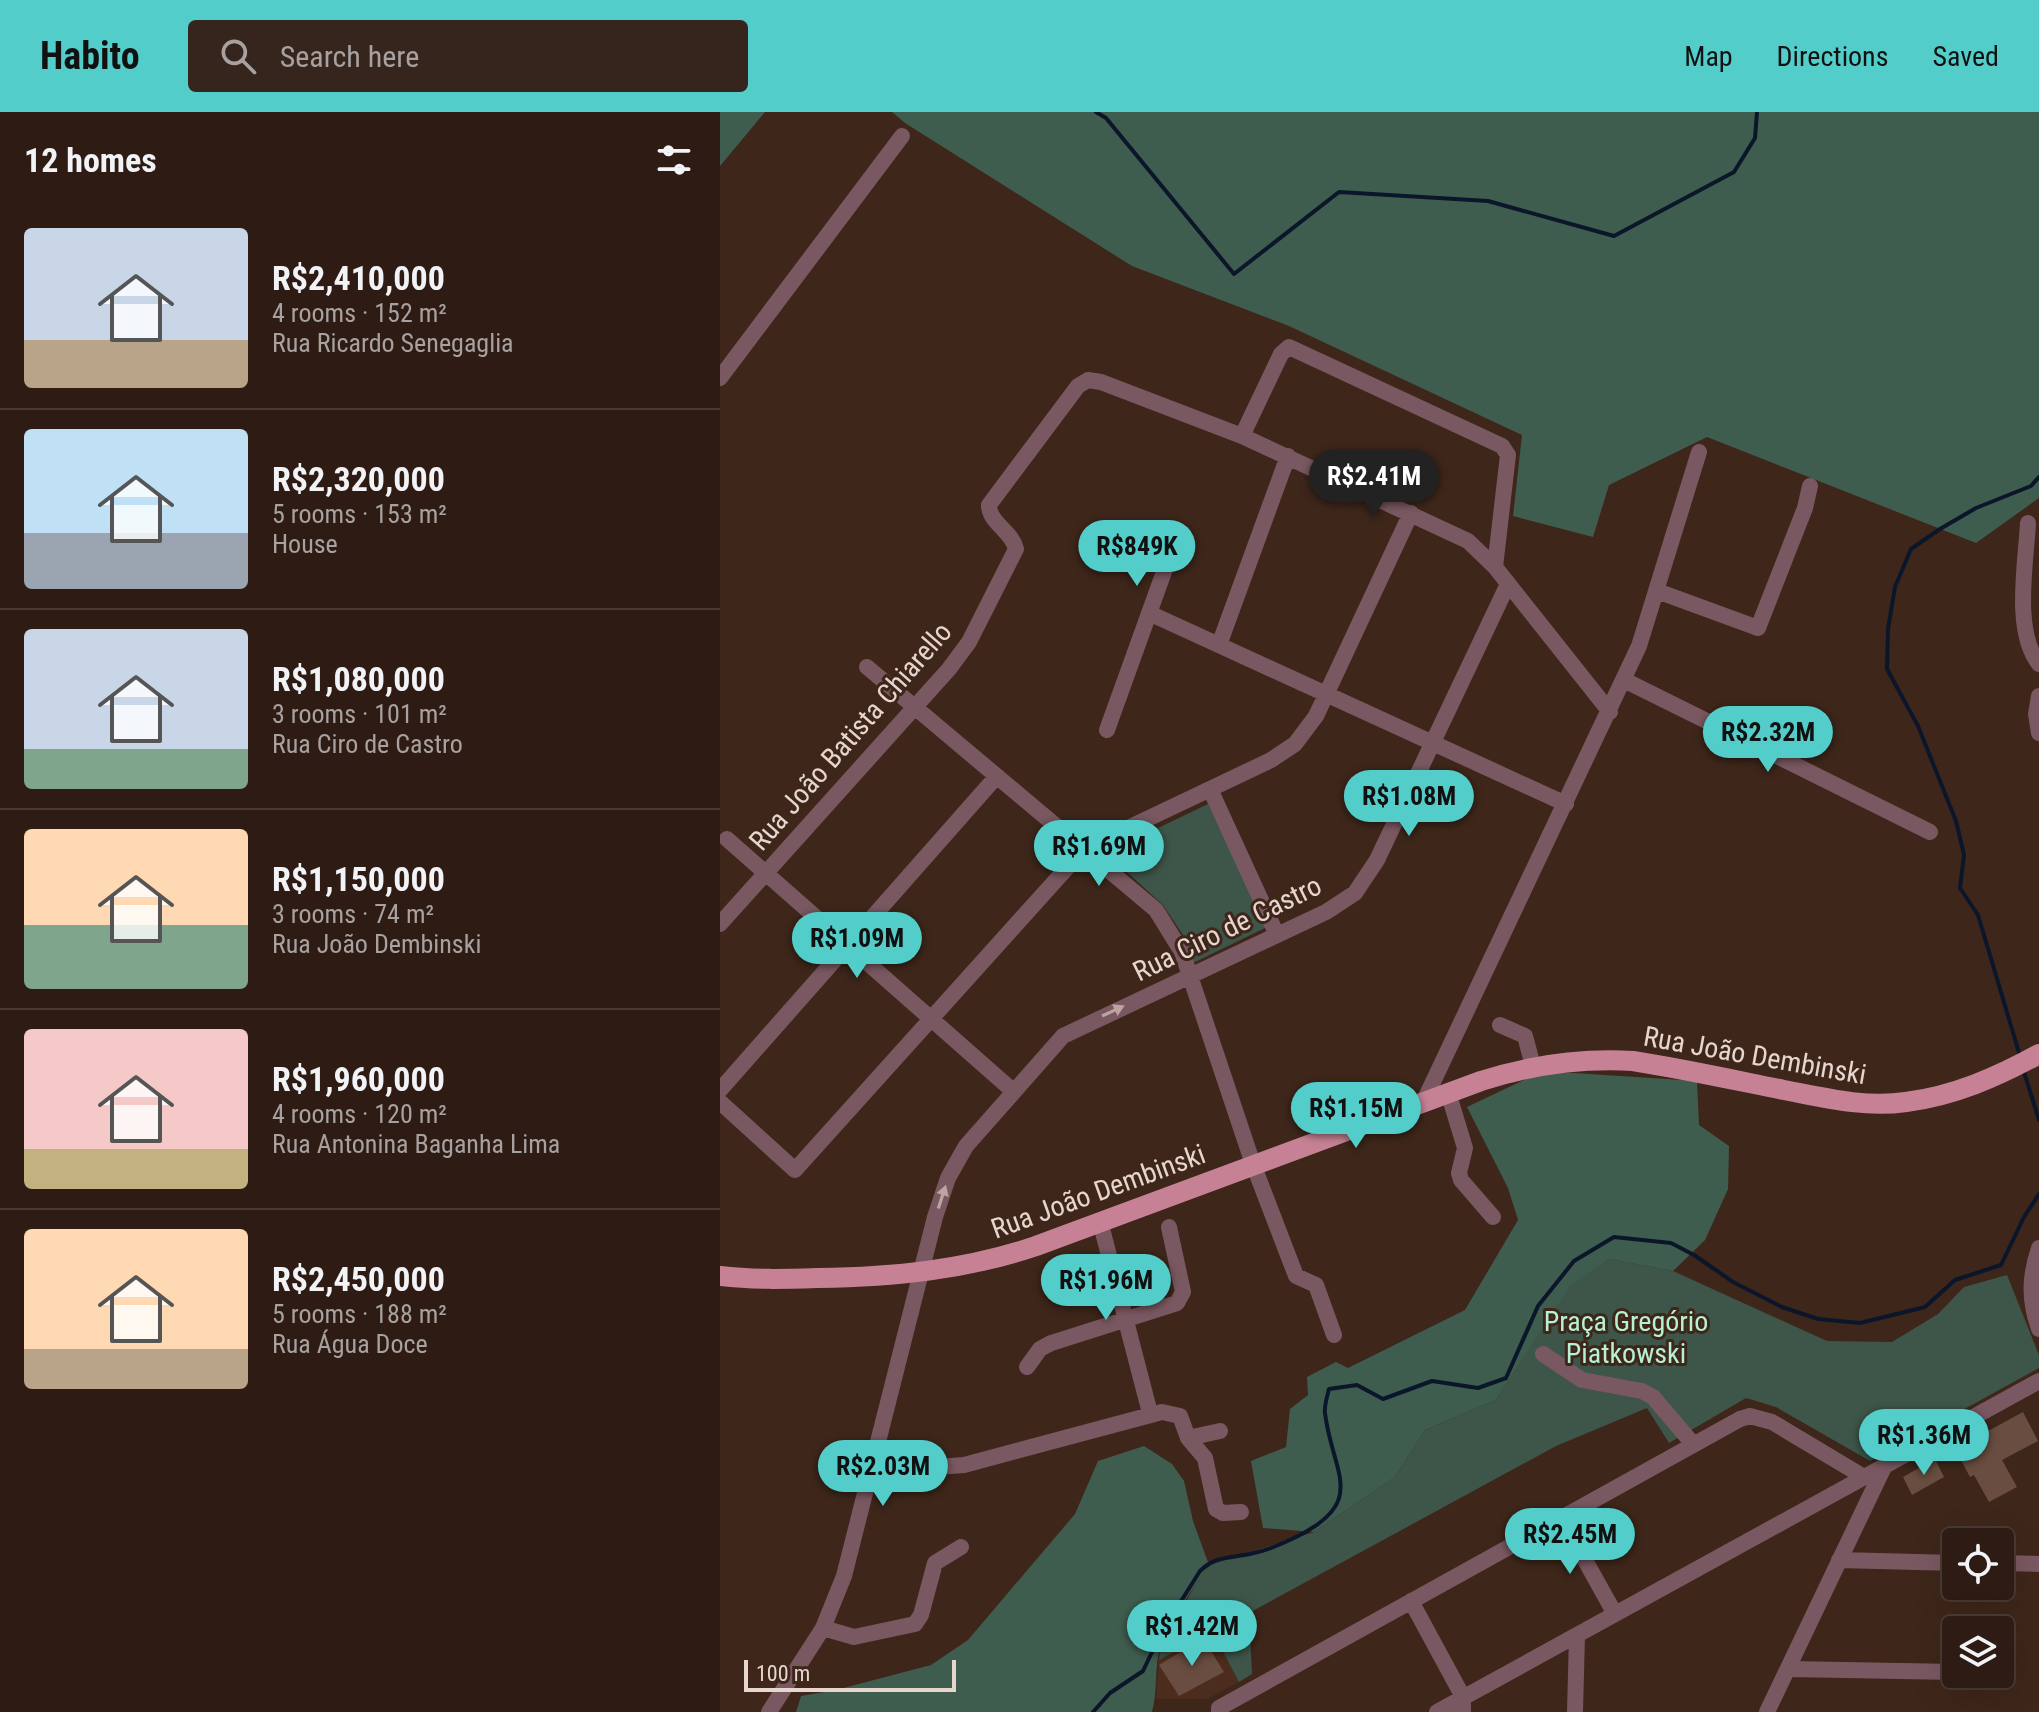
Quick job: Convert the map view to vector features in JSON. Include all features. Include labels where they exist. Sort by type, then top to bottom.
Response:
[{"type":"main road","name":"Rua João Dembinski","points":[[720,1276],[766,1280],[922,1273],[1015,1253],[1448,1092],[1533,1066],[1592,1060],[1633,1061],[1840,1101],[1885,1104],[1955,1092],[2035,1056]]},
{"type":"street","points":[[720,378],[902,136]]},
{"type":"street","points":[[1495,567],[1508,455],[1502,446],[1289,347],[1281,354],[1242,436],[1468,541],[1495,567],[1610,712]]},
{"type":"street","name":"Rua João Batista Chiarello","points":[[720,924],[915,707],[969,642],[1016,549],[1012,537],[988,510],[991,500],[1078,386],[1088,380],[1101,382],[1242,436]]},
{"type":"street","points":[[1424,1101],[1624,680],[1657,591],[1699,452]]},
{"type":"street","points":[[1219,645],[1288,456]]},
{"type":"street","points":[[1657,591],[1758,628],[1805,508],[1810,486]]},
{"type":"street","points":[[720,1102],[795,1170],[1084,849],[1271,760],[1295,744],[1327,694],[1411,513]]},
{"type":"street","points":[[2028,523],[2024,619],[2027,645],[2039,664]]},
{"type":"street","points":[[1107,730],[1174,544]]},
{"type":"street","name":"Rua Ciro de Castro","points":[[769,1712],[823,1628],[844,1576],[941,1197],[955,1163],[980,1128],[1063,1036],[1326,912],[1355,893],[1377,860],[1508,584]]},
{"type":"street","points":[[1149,613],[1566,804]]},
{"type":"street","points":[[867,667],[1156,910],[1175,938],[1190,976],[1253,1164],[1296,1276],[1316,1285],[1334,1335]]},
{"type":"street","points":[[1624,680],[1930,832]]},
{"type":"street","points":[[2039,696],[2036,714],[2039,733]]},
{"type":"street","points":[[720,1090],[997,776]]},
{"type":"street","points":[[1210,789],[1277,935]]},
{"type":"street","points":[[727,839],[1013,1091]]},
{"type":"street","points":[[1500,1025],[1525,1036],[1533,1066]]},
{"type":"street","points":[[1448,1092],[1465,1148],[1459,1173],[1461,1180],[1493,1217]]},
{"type":"street","points":[[1100,1221],[1150,1413]]},
{"type":"street","points":[[1027,1367],[1040,1349],[1051,1343],[1177,1303],[1183,1292],[1169,1227]]},
{"type":"street","points":[[2039,1248],[2030,1282],[2030,1298],[2039,1329]]},
{"type":"street","points":[[1543,1354],[1582,1380],[1642,1391],[1653,1397],[1693,1444]]},
{"type":"street","points":[[1437,1712],[1463,1705],[1577,1635],[2039,1381]]},
{"type":"street","points":[[874,1462],[923,1468],[964,1465],[1162,1412],[1180,1416],[1188,1438],[1205,1458],[1216,1509],[1223,1513],[1241,1512]]},
{"type":"street","points":[[1219,1710],[1740,1419],[1761,1417],[1864,1477]]},
{"type":"street","points":[[1188,1438],[1220,1431]]},
{"type":"street","points":[[1767,1712],[1884,1467]]},
{"type":"street","points":[[1561,1517],[1615,1614]]},
{"type":"street","points":[[823,1628],[854,1637],[915,1624],[921,1615],[935,1563],[961,1547]]},
{"type":"street","points":[[1839,1560],[1942,1563]]},
{"type":"street","points":[[2014,1563],[2039,1564]]},
{"type":"street","points":[[1411,1601],[1463,1705]]},
{"type":"street","points":[[1575,1712],[1577,1635]]},
{"type":"street","points":[[1788,1669],[1942,1672]]},
{"type":"shaded area","points":[[1212,1631],[1239,1682],[1207,1699],[1156,1699],[1159,1660]]},
{"type":"green space","points":[[720,112],[765,112],[720,166]]},
{"type":"green space","points":[[892,112],[2039,112],[2039,498],[1976,543],[1707,437],[1609,485],[1593,537],[1513,516],[1522,435],[1289,326],[1132,266]]},
{"type":"green space","points":[[1208,804],[1267,927],[1193,963],[1183,935],[1163,905],[1106,853]]},
{"type":"green space","points":[[1543,1071],[1697,1081],[1699,1125],[1729,1146],[1728,1189],[1705,1240],[1673,1271],[1609,1259],[1569,1287],[1496,1400],[1425,1430],[1395,1477],[1314,1532],[1263,1528],[1251,1461],[1286,1447],[1290,1409],[1308,1395],[1307,1377],[1336,1362],[1348,1368],[1465,1310],[1518,1220],[1508,1188],[1467,1107]]},
{"type":"green space","name":"Praça Gregório Piatkowski","points":[[1609,1259],[1673,1271],[1827,1341],[1892,1342],[1938,1314],[1964,1287],[2007,1275],[2039,1355],[2039,1368],[1870,1461],[1776,1407],[1746,1398],[1669,1443],[1647,1408],[1556,1446],[1249,1613],[1252,1674],[1239,1682],[1212,1631],[1159,1660],[1160,1648],[1209,1565],[1314,1532],[1395,1477],[1425,1430],[1496,1400],[1568,1287]]},
{"type":"green space","points":[[1144,1446],[1172,1464],[1184,1481],[1193,1521],[1209,1565],[1182,1605],[1160,1648],[1152,1712],[796,1712],[801,1696],[931,1665],[968,1640],[1075,1514],[1098,1461]]},
{"type":"building","points":[[2023,1412],[2038,1441],[2002,1460],[2017,1487],[1989,1502],[1974,1475],[1970,1477],[1955,1449]]},
{"type":"building","points":[[1935,1459],[1944,1477],[1912,1495],[1903,1477]]},
{"type":"building","points":[[1203,1638],[1224,1672],[1179,1696],[1159,1665]]},
{"type":"waterway","points":[[1096,112],[1106,118],[1234,274],[1339,192],[1488,201],[1614,236],[1734,172],[1755,138],[1757,112]]},
{"type":"waterway","points":[[2020,1056],[1978,915],[1960,888],[1964,855],[1956,821],[1918,726],[1887,669],[1888,629],[1895,587],[1911,549],[1976,508],[2031,486],[2039,477]]},
{"type":"waterway","points":[[2023,1069],[2039,1120]]},
{"type":"waterway","points":[[1093,1712],[1110,1693],[1143,1671],[1161,1633],[1200,1571],[1217,1560],[1256,1553],[1285,1542],[1318,1524],[1332,1511],[1339,1498],[1340,1484],[1325,1413],[1329,1389],[1357,1385],[1383,1399],[1432,1381],[1478,1388],[1506,1378],[1538,1306],[1574,1261],[1614,1237],[1671,1243],[1733,1282],[1782,1307],[1818,1319],[1860,1323],[1925,1307],[1955,1280],[2001,1265],[2039,1194]]}]
